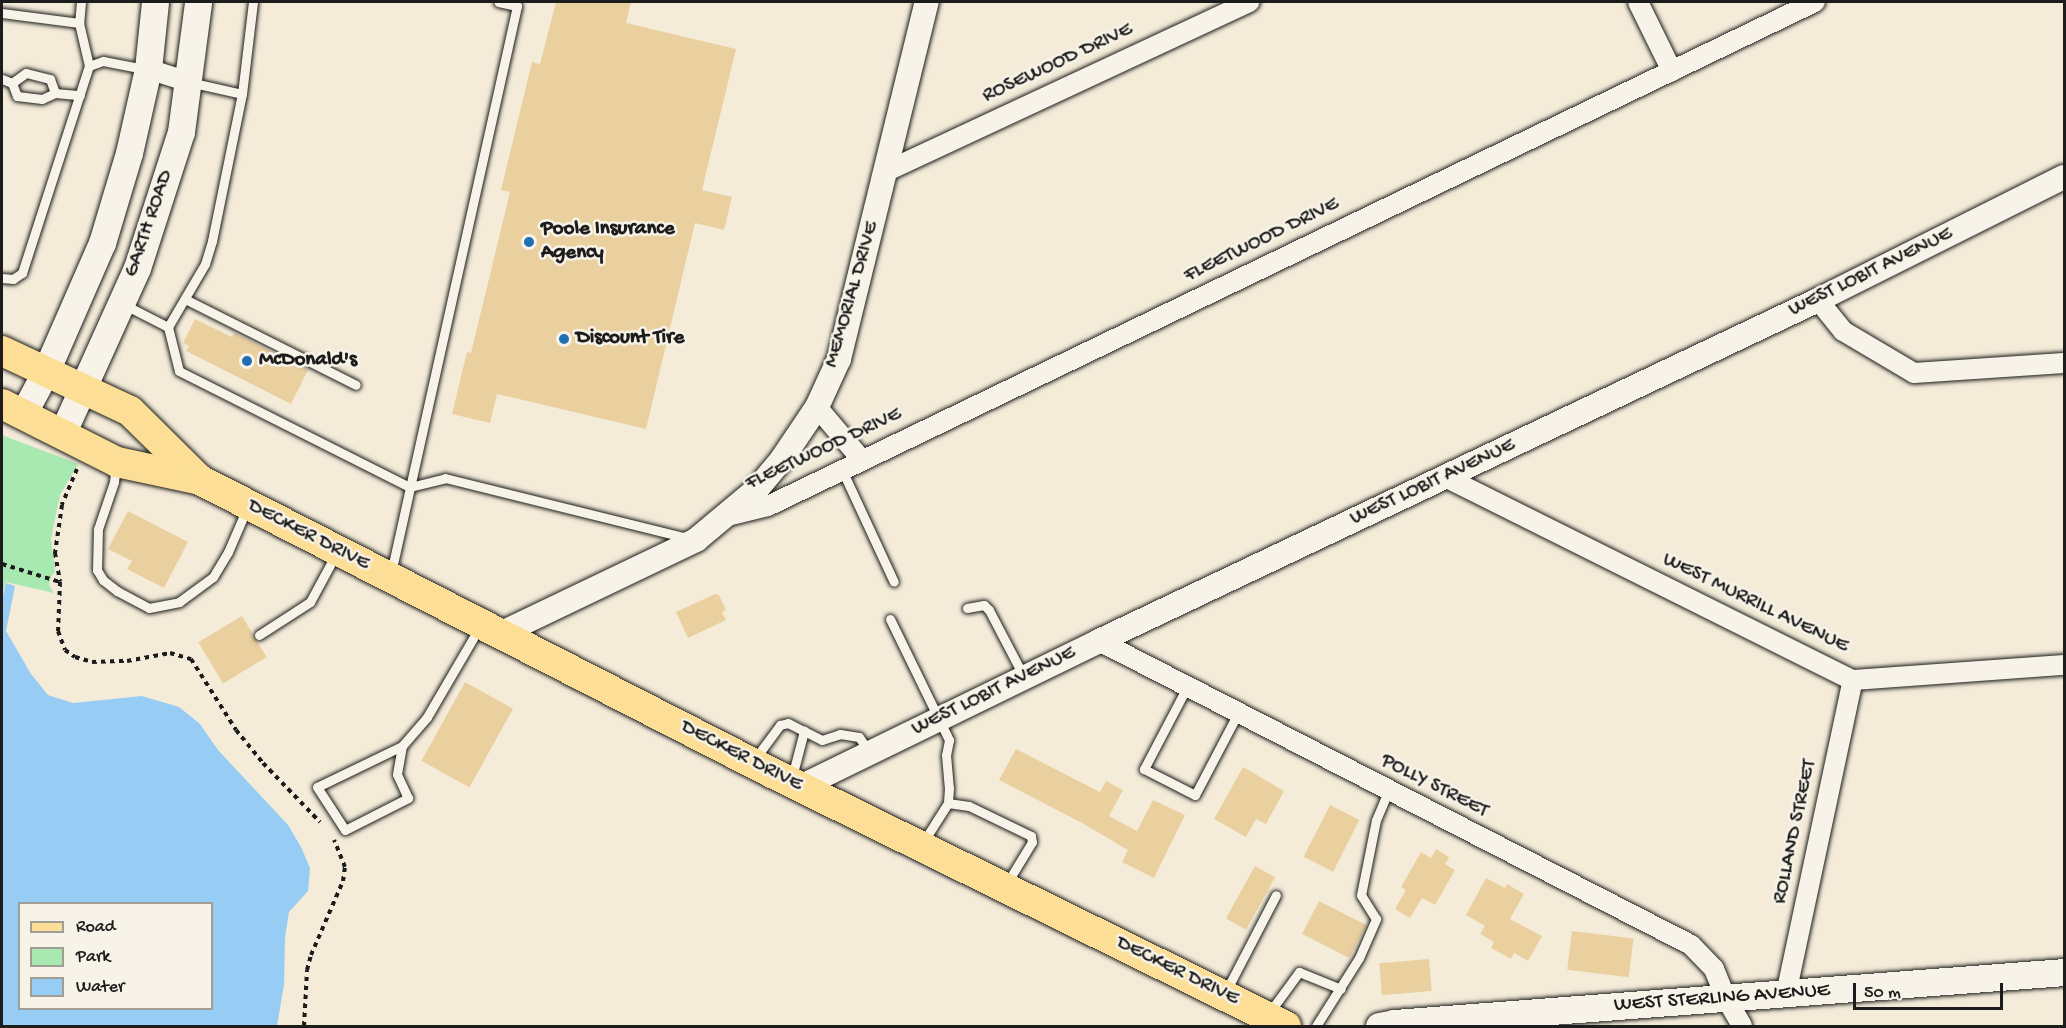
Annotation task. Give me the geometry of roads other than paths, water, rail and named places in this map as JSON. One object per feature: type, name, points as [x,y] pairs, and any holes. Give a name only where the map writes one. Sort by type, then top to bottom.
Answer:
[{"type":"main road","name":"GARTH ROAD","points":[[12,409],[46,371],[102,243],[129,153],[148,69],[155,2]]},
{"type":"main road","name":"GARTH ROAD","points":[[62,434],[137,268],[180,132],[189,82],[198,2]]},
{"type":"main road","name":"DECKER DRIVE","points":[[2,351],[130,411],[200,480]]},
{"type":"main road","name":"DECKER DRIVE","points":[[12,409],[117,462],[200,480],[752,763],[1277,1022]]},
{"type":"main road","name":"WEST STERLING AVENUE","points":[[1379,1026],[1394,1023],[2064,972]]},
{"type":"street","name":"MEMORIAL DRIVE","points":[[489,630],[696,540],[757,489],[782,459],[817,407],[838,359],[887,171],[927,2]]},
{"type":"street","name":"ROSEWOOD DRIVE","points":[[887,171],[1249,2]]},
{"type":"street","points":[[1638,2],[1672,70]]},
{"type":"street","name":"FLEETWOOD DRIVE","points":[[727,516],[768,506],[1815,2]]},
{"type":"street","points":[[148,69],[189,82]]},
{"type":"street","name":"WEST LOBIT AVENUE","points":[[795,784],[869,753],[1099,641],[1818,300],[2064,177]]},
{"type":"street","points":[[1818,300],[1843,331],[1914,373],[2064,363]]},
{"type":"street","points":[[817,407],[862,460]]},
{"type":"street","name":"WEST MURRILL AVENUE","points":[[1445,477],[1853,680],[2064,665]]},
{"type":"street","name":"POLLY STREET","points":[[1099,641],[1691,945],[1714,969],[1726,998],[1742,1026]]},
{"type":"street","name":"ROLLAND STREET","points":[[1786,994],[1853,680]]},
{"type":"lane","points":[[2,278],[13,279],[22,273],[89,66],[79,23],[81,2]]},
{"type":"lane","points":[[253,2],[242,94],[212,241],[205,264],[168,327],[178,371],[410,487],[445,478],[696,540]]},
{"type":"lane","points":[[390,579],[518,4],[498,2]]},
{"type":"lane","points":[[2,13],[79,23]]},
{"type":"lane","points":[[89,66],[103,61],[148,69]]},
{"type":"lane","points":[[2,79],[12,82],[26,73],[50,79],[55,93]]},
{"type":"lane","points":[[12,82],[17,96],[42,99],[55,93],[80,95]]},
{"type":"lane","points":[[189,82],[242,94]]},
{"type":"lane","points":[[185,299],[356,385]]},
{"type":"lane","points":[[121,302],[168,327]]},
{"type":"lane","points":[[117,462],[114,482],[98,529],[97,570],[103,580],[117,591],[149,608],[179,602],[213,577],[228,552],[248,505]]},
{"type":"lane","points":[[842,470],[894,582]]},
{"type":"lane","points":[[259,635],[310,602],[337,551]]},
{"type":"lane","points":[[967,608],[984,605],[989,610],[1024,677]]},
{"type":"lane","points":[[890,619],[949,740],[946,755],[948,803],[920,847]]},
{"type":"lane","points":[[402,746],[398,774],[408,798],[345,830],[317,787],[402,746],[427,717],[489,630]]},
{"type":"lane","points":[[1187,687],[1144,769],[1195,795],[1238,713]]},
{"type":"lane","points":[[752,763],[780,725],[788,723],[822,740],[840,734],[859,737],[869,753]]},
{"type":"lane","points":[[795,784],[804,731]]},
{"type":"lane","points":[[1316,1026],[1359,958],[1376,919],[1360,895],[1376,820],[1389,790]]},
{"type":"lane","points":[[948,803],[969,806],[1031,836],[1032,842],[1005,888]]},
{"type":"lane","points":[[1223,995],[1276,895]]},
{"type":"lane","points":[[1277,1022],[1299,972],[1341,989]]},
{"type":"water","points":[[6,583],[15,586],[6,631],[31,674],[48,695],[73,703],[142,696],[179,707],[200,724],[218,750],[288,825],[310,868],[308,891],[289,912],[285,937],[284,985],[277,1026],[2,1026],[2,599]]},
{"type":"place","name":"Poole Insurance Agency","points":[[529,242]]},
{"type":"place","name":"Discount Tire","points":[[564,339]]},
{"type":"place","name":"McDonald's","points":[[247,361]]}]
